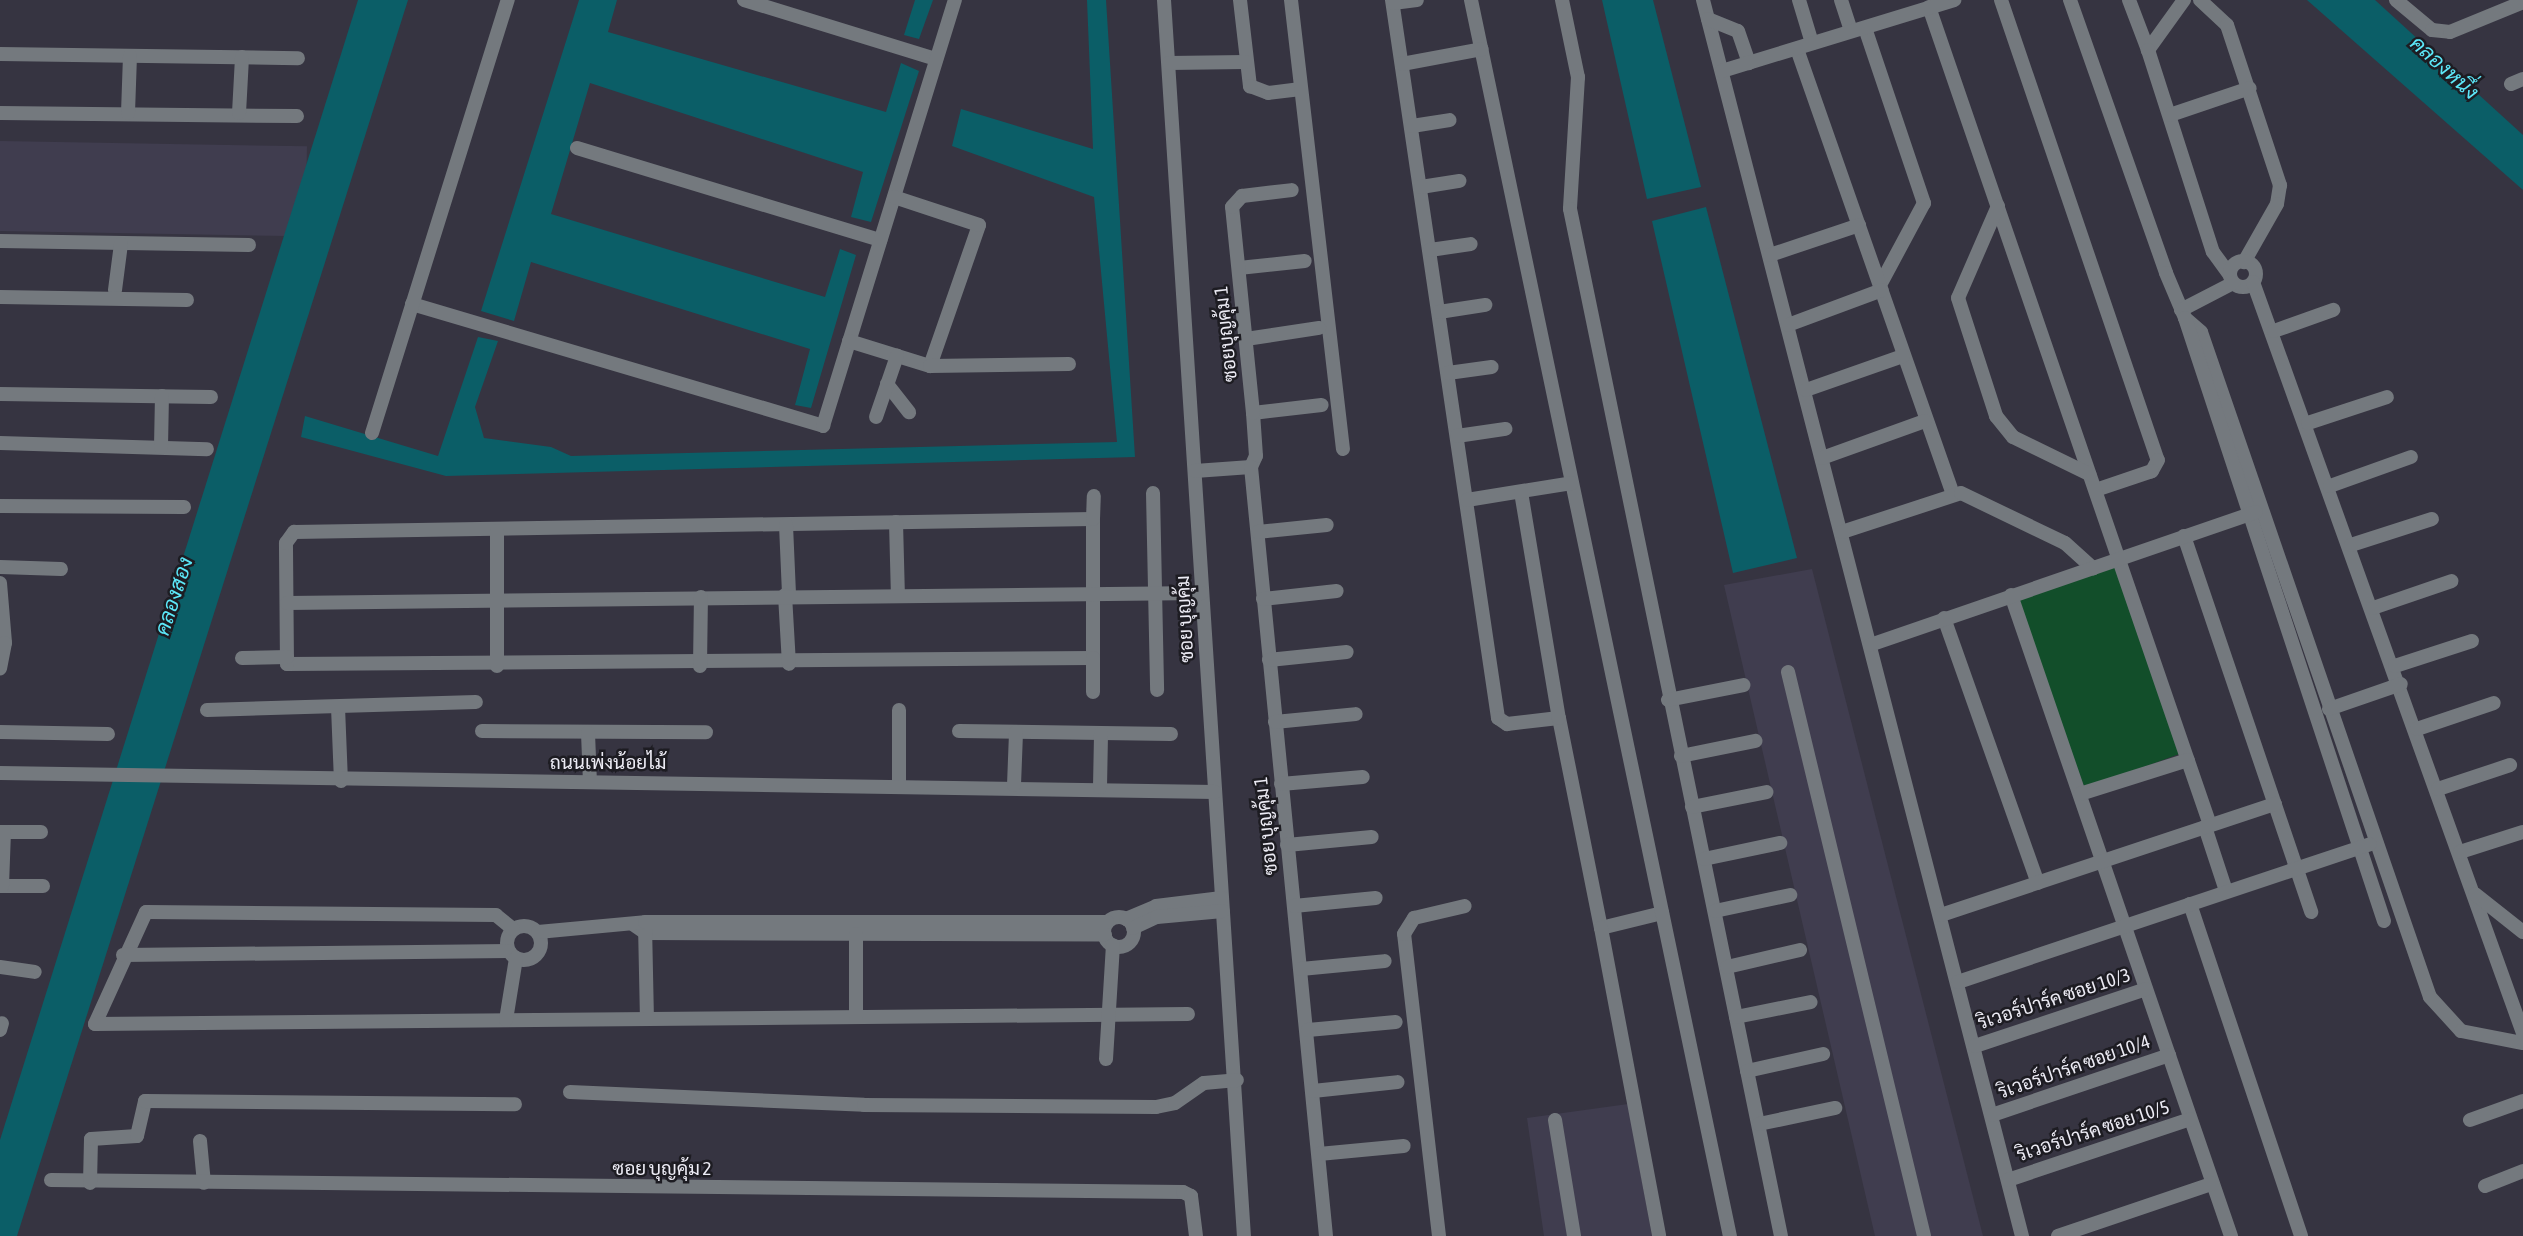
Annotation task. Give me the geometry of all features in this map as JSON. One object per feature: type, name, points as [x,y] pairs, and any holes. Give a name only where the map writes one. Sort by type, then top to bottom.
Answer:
[{"type":"street","points":[[372,433],[508,0]]},
{"type":"street","points":[[744,0],[936,59]]},
{"type":"street","points":[[412,304],[820,427],[955,0]]},
{"type":"street","name":"ซอย บุญคุ้ม","points":[[1164,0],[1215,792],[1237,1080],[1244,1236]]},
{"type":"street","points":[[1240,0],[1245,62],[1253,90],[1301,89]]},
{"type":"street","points":[[1291,0],[1343,449]]},
{"type":"street","points":[[1417,0],[1393,2],[1498,718],[1507,724],[1559,718]]},
{"type":"street","points":[[1471,0],[1730,1236]]},
{"type":"street","points":[[1562,0],[1578,77],[1570,209],[1668,700],[1727,967],[1781,1236]]},
{"type":"street","points":[[1703,0],[2022,1236]]},
{"type":"street","points":[[1799,0],[1812,43]]},
{"type":"street","points":[[1788,325],[1881,287],[1924,204],[1858,29],[1841,0]]},
{"type":"street","points":[[1722,71],[1954,0]]},
{"type":"street","points":[[2001,0],[2158,460],[2152,471],[2096,490]]},
{"type":"street","points":[[2070,0],[2183,314],[2201,332],[2255,512],[2367,845],[2430,998],[2461,1031],[2523,1043]]},
{"type":"street","points":[[2148,50],[2184,0]]},
{"type":"street","points":[[2183,314],[2232,279],[2244,262],[2280,192],[2250,88],[2227,25],[2200,0]]},
{"type":"street","points":[[2396,0],[2432,30],[2450,32],[2523,2]]},
{"type":"street","points":[[2132,2],[2213,252],[2232,279],[2253,282]]},
{"type":"street","points":[[1929,7],[2096,490],[2117,560],[2189,760],[2226,891]]},
{"type":"street","points":[[1708,19],[1738,31],[1749,63]]},
{"type":"street","points":[[1797,48],[1952,492]]},
{"type":"street","points":[[1402,64],[1482,49]]},
{"type":"street","points":[[0,54],[298,58]]},
{"type":"street","points":[[128,113],[130,55]]},
{"type":"street","points":[[239,113],[242,57]]},
{"type":"street","points":[[1169,63],[1245,62]]},
{"type":"street","points":[[2170,115],[2250,88]]},
{"type":"street","points":[[0,113],[239,113],[297,116]]},
{"type":"street","points":[[1412,126],[1450,120]]},
{"type":"street","points":[[576,148],[880,240]]},
{"type":"street","points":[[1421,187],[1460,181]]},
{"type":"street","name":"ซอยบุญคุ้ม 1","points":[[1254,462],[1254,412],[1232,207],[1242,196],[1292,190]]},
{"type":"street","points":[[894,197],[979,225],[930,366]]},
{"type":"street","points":[[1998,206],[1958,298],[1992,404],[2013,437],[2089,474]]},
{"type":"street","points":[[1770,255],[1859,225]]},
{"type":"street","points":[[0,241],[249,245]]},
{"type":"street","points":[[114,290],[121,244]]},
{"type":"street","points":[[1430,250],[1471,244]]},
{"type":"street","points":[[1239,268],[1305,261]]},
{"type":"street","points":[[2244,262],[2253,267],[2253,282],[2308,423],[2523,1033]]},
{"type":"street","points":[[0,297],[187,300]]},
{"type":"street","points":[[1439,313],[1485,305]]},
{"type":"street","points":[[2274,331],[2333,310]]},
{"type":"street","points":[[1246,339],[1319,328]]},
{"type":"street","points":[[849,341],[930,366],[1069,364]]},
{"type":"street","points":[[876,417],[897,356]]},
{"type":"street","points":[[1805,390],[1903,356]]},
{"type":"street","points":[[1448,373],[1492,367]]},
{"type":"street","points":[[887,384],[908,412]]},
{"type":"street","points":[[0,394],[211,397]]},
{"type":"street","points":[[161,447],[162,396]]},
{"type":"street","points":[[2308,423],[2387,397]]},
{"type":"street","points":[[1254,412],[1322,405]]},
{"type":"street","points":[[1822,458],[1926,421]]},
{"type":"street","points":[[1457,436],[1505,429]]},
{"type":"street","points":[[0,443],[207,449]]},
{"type":"street","points":[[2330,486],[2411,457]]},
{"type":"street","points":[[1195,471],[1254,462]]},
{"type":"street","name":"ซอย บุญคุ้ม 1","points":[[1254,462],[1269,660],[1308,1030],[1326,1236]]},
{"type":"street","points":[[1467,500],[1572,483]]},
{"type":"street","points":[[1521,492],[1559,718],[1659,1236]]},
{"type":"street","points":[[1842,532],[1952,492],[1993,505],[2064,543],[2093,568]]},
{"type":"street","points":[[1153,493],[1157,690]]},
{"type":"street","points":[[1093,692],[1094,496]]},
{"type":"street","points":[[0,506],[184,507]]},
{"type":"street","points":[[1870,645],[2255,512]]},
{"type":"street","points":[[2255,512],[2329,709],[2367,845],[2384,921]]},
{"type":"street","points":[[1093,519],[497,531],[295,532],[285,543],[287,657],[291,668],[700,666],[1093,658]]},
{"type":"street","points":[[2350,545],[2432,519]]},
{"type":"street","points":[[896,522],[898,596]]},
{"type":"street","points":[[786,525],[789,664]]},
{"type":"street","points":[[1258,533],[1327,526]]},
{"type":"street","points":[[497,531],[497,666]]},
{"type":"street","points":[[2184,536],[2311,912]]},
{"type":"street","points":[[0,567],[61,569]]},
{"type":"street","points":[[2373,608],[2452,581]]},
{"type":"street","points":[[0,583],[5,643],[0,669]]},
{"type":"street","points":[[1264,598],[1337,591]]},
{"type":"street","points":[[287,603],[787,595],[1202,593]]},
{"type":"street","points":[[2011,595],[2231,1236]]},
{"type":"street","points":[[700,666],[701,597]]},
{"type":"street","points":[[1944,618],[2038,883]]},
{"type":"street","points":[[2395,666],[2472,641]]},
{"type":"street","points":[[1269,660],[1347,652]]},
{"type":"street","points":[[242,658],[287,657]]},
{"type":"street","points":[[1788,672],[1924,1236]]},
{"type":"street","points":[[2329,709],[2401,684]]},
{"type":"street","points":[[1668,700],[1744,685]]},
{"type":"street","points":[[207,710],[476,702]]},
{"type":"street","points":[[2417,729],[2494,702]]},
{"type":"street","points":[[338,707],[341,781]]},
{"type":"street","points":[[899,710],[899,784]]},
{"type":"street","points":[[1275,722],[1356,714]]},
{"type":"street","points":[[482,731],[706,732]]},
{"type":"street","points":[[0,732],[108,734]]},
{"type":"street","points":[[958,732],[1171,734]]},
{"type":"street","points":[[1014,785],[1016,732]]},
{"type":"street","points":[[587,733],[590,782]]},
{"type":"street","points":[[1100,787],[1101,734]]},
{"type":"street","points":[[1681,756],[1755,741]]},
{"type":"street","points":[[2080,794],[2189,760]]},
{"type":"street","points":[[2438,789],[2510,765]]},
{"type":"street","name":"ถนนเพ่งน้อยไม้","points":[[0,773],[177,780],[1014,785],[1215,792]]},
{"type":"street","points":[[1281,784],[1363,777]]},
{"type":"street","points":[[1692,807],[1767,792]]},
{"type":"street","points":[[1941,915],[2275,804]]},
{"type":"street","points":[[41,832],[2,832],[1,886],[43,886]]},
{"type":"street","points":[[2460,852],[2523,832]]},
{"type":"street","points":[[1287,845],[1372,837]]},
{"type":"street","points":[[1704,859],[1780,843]]},
{"type":"street","points":[[1958,982],[2124,924],[2367,845]]},
{"type":"street","points":[[2474,893],[2523,932]]},
{"type":"street","points":[[1715,911],[1790,895]]},
{"type":"street","points":[[1294,906],[1376,898]]},
{"type":"street","points":[[642,927],[856,934],[1108,934],[1130,923],[1223,904]]},
{"type":"street","points":[[2190,904],[2301,1236]]},
{"type":"street","points":[[1439,1236],[1404,929],[1414,918],[1465,905]]},
{"type":"street","points":[[513,929],[496,915],[146,912],[123,955],[95,1020],[99,1028],[647,1018],[1188,1014]]},
{"type":"street","points":[[1601,928],[1662,914]]},
{"type":"street","points":[[513,929],[528,926],[538,932],[642,927],[1108,934],[1127,944],[1130,923]]},
{"type":"street","points":[[642,927],[647,1018]]},
{"type":"street","points":[[506,1020],[513,929]]},
{"type":"street","points":[[123,955],[513,955],[539,953],[538,932]]},
{"type":"street","points":[[856,934],[856,1017]]},
{"type":"street","points":[[1106,1059],[1108,934]]},
{"type":"street","points":[[1727,967],[1800,950]]},
{"type":"street","points":[[1301,969],[1385,961]]},
{"type":"street","points":[[0,967],[35,972]]},
{"type":"street","name":"ริเวอร์ปาร์ค ซอย 10/3","points":[[1975,1046],[2146,989]]},
{"type":"street","points":[[1736,1017],[1811,1002]]},
{"type":"street","points":[[1308,1030],[1396,1021]]},
{"type":"street","points":[[1747,1071],[1823,1054]]},
{"type":"street","name":"ริเวอร์ปาร์ค ซอย 10/4","points":[[1992,1115],[2169,1055]]},
{"type":"street","points":[[570,1091],[864,1105],[1156,1107],[1175,1103],[1204,1083],[1237,1080]]},
{"type":"street","points":[[1314,1091],[1398,1082]]},
{"type":"street","points":[[90,1182],[92,1139],[137,1136],[145,1101],[515,1104]]},
{"type":"street","points":[[2470,1120],[2523,1101]]},
{"type":"street","points":[[1759,1124],[1835,1108]]},
{"type":"street","name":"ริเวอร์ปาร์ค ซอย 10/5","points":[[2008,1180],[2190,1119]]},
{"type":"street","points":[[1555,1120],[1574,1236]]},
{"type":"street","points":[[200,1141],[204,1183]]},
{"type":"street","points":[[1319,1154],[1404,1146]]},
{"type":"street","points":[[2485,1186],[2523,1171]]},
{"type":"street","name":"ซอย บุญคุ้ม 2","points":[[51,1180],[1183,1192],[1191,1196],[1196,1236]]},
{"type":"street","points":[[2058,1236],[2212,1184]]},
{"type":"shaded area","points":[[0,141],[307,146],[305,236],[0,231]]},
{"type":"shaded area","points":[[1812,569],[1983,1236],[1875,1236],[1724,585]]},
{"type":"shaded area","points":[[1628,1104],[1652,1236],[1544,1236],[1527,1118]]},
{"type":"green space","points":[[2119,561],[2188,751],[2085,788],[2016,599]]},
{"type":"water","name":"คลองสอง","points":[[358,0],[408,0],[17,1236],[0,1236],[0,1140]]},
{"type":"water","points":[[579,0],[617,0],[608,32],[886,112],[901,63],[919,71],[871,222],[851,217],[863,172],[590,83],[551,214],[825,297],[840,249],[856,255],[811,408],[795,405],[810,349],[531,262],[514,321],[481,311]]},
{"type":"water","points":[[915,0],[933,0],[919,39],[904,35]]},
{"type":"water","points":[[1087,0],[1106,0],[1135,457],[446,476],[301,437],[305,416],[438,456],[478,337],[498,341],[475,407],[484,438],[551,447],[571,456],[1117,442],[1094,197],[952,146],[961,109],[1093,149]]},
{"type":"water","points":[[1602,0],[1653,0],[1701,187],[1647,199]]},
{"type":"water","name":"คลองหนึ่ง","points":[[2307,0],[2375,0],[2523,135],[2523,190]]},
{"type":"water","points":[[1706,207],[1797,558],[1733,573],[1652,221]]}]
